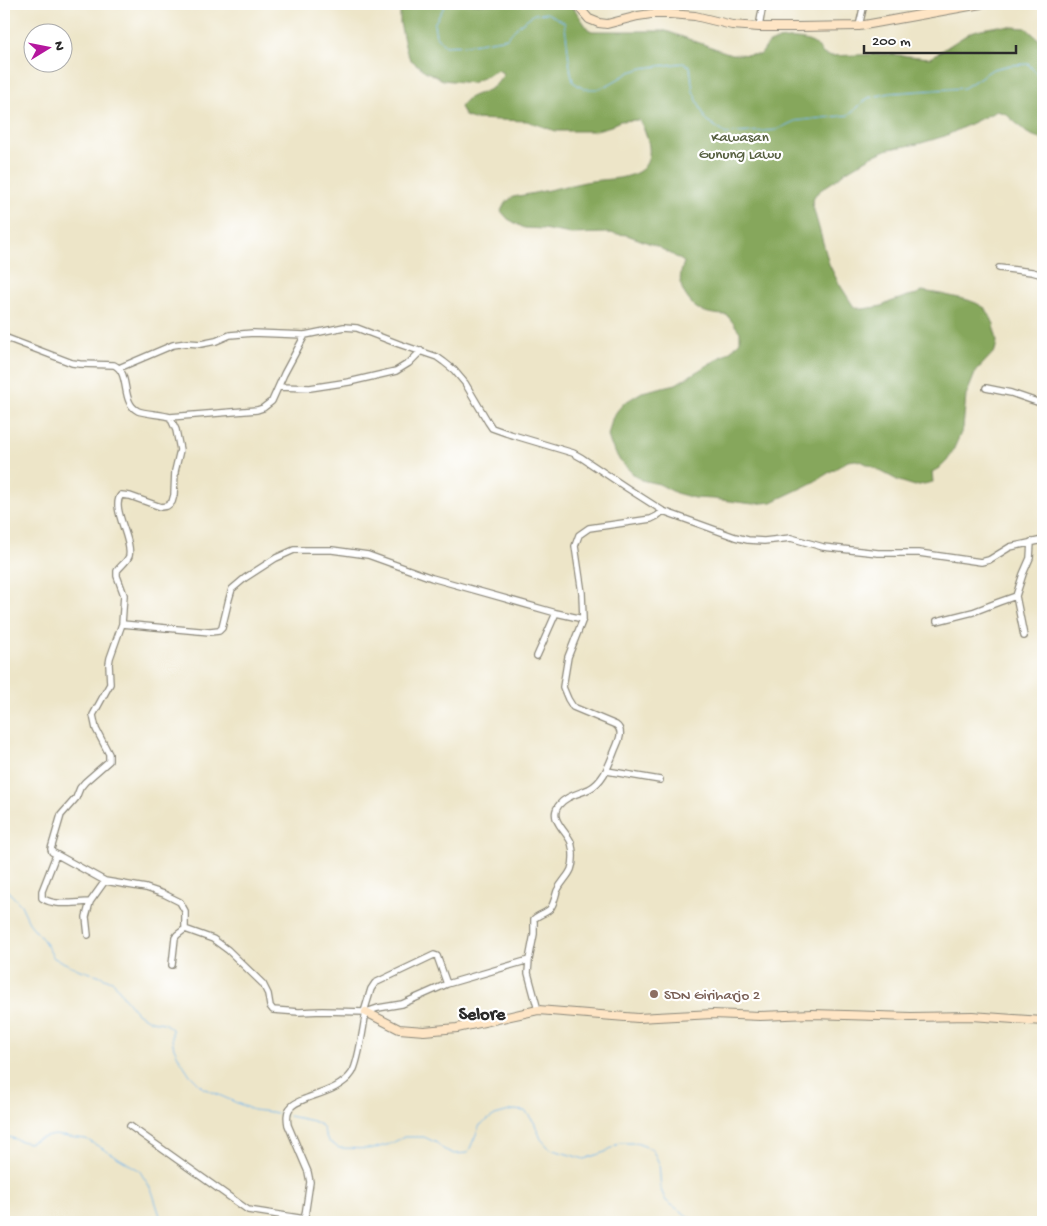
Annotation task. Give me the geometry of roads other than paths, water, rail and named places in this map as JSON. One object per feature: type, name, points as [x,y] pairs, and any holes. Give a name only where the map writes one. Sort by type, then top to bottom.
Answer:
[{"type":"street","points":[[576,4],[590,20],[599,24],[607,24],[651,14],[677,14],[695,16],[732,25],[759,27],[859,26],[981,4]]},
{"type":"street","points":[[759,27],[764,4]]},
{"type":"street","points":[[859,26],[864,4]]},
{"type":"street","points":[[928,4],[928,13]]},
{"type":"street","points":[[999,268],[1043,275]]},
{"type":"street","points":[[119,368],[173,345],[201,344],[216,341],[230,335],[253,333],[305,335],[344,328],[357,328],[437,357],[454,370],[465,383],[492,428],[573,453],[663,511],[735,537],[764,541],[791,538],[823,547],[878,553],[918,553],[981,562],[990,560],[1010,547],[1043,540]]},
{"type":"street","points":[[4,337],[72,363],[114,365],[119,368],[122,374],[132,406],[138,411],[170,416],[263,408],[272,401],[305,335]]},
{"type":"street","points":[[278,387],[310,388],[359,380],[396,371],[409,363],[420,352]]},
{"type":"street","points":[[986,388],[1011,393],[1043,404]]},
{"type":"street","points":[[170,416],[176,430],[180,450],[175,471],[172,502],[167,506],[161,507],[130,496],[121,495],[117,501],[126,533],[129,554],[117,571],[124,595],[122,624],[110,658],[110,684],[93,715],[96,729],[109,754],[109,761],[85,782],[76,798],[61,816],[52,852],[105,881],[146,888],[180,902],[186,911],[185,929],[175,938],[172,965]]},
{"type":"street","points":[[538,1010],[528,973],[534,934],[534,919],[550,909],[558,890],[572,869],[572,847],[556,820],[557,807],[565,799],[590,789],[607,771],[619,739],[620,729],[616,725],[573,707],[563,687],[568,657],[583,619],[582,593],[575,546],[579,535],[589,528],[651,519],[663,511]]},
{"type":"street","points":[[1024,636],[1016,596],[1030,558],[1031,542]]},
{"type":"street","points":[[122,624],[210,632],[219,631],[222,628],[232,589],[245,578],[276,558],[294,550],[332,550],[368,554],[432,578],[583,619]]},
{"type":"street","points":[[937,621],[973,612],[1016,596]]},
{"type":"street","points":[[537,656],[556,613]]},
{"type":"street","points":[[607,771],[660,780]]},
{"type":"street","points":[[56,855],[42,891],[42,898],[57,903],[90,902]]},
{"type":"street","points":[[88,935],[86,917],[90,902],[105,881]]},
{"type":"street","points":[[185,929],[213,939],[228,950],[263,984],[273,1010],[365,1012],[402,1004],[447,984],[529,960]]},
{"type":"street","points":[[304,1221],[310,1182],[308,1172],[287,1120],[288,1112],[292,1106],[300,1101],[340,1085],[351,1074],[355,1066],[371,989],[375,983],[434,955],[437,956],[447,984]]},
{"type":"street","points":[[365,1012],[399,1028],[424,1031],[457,1028],[538,1010],[638,1018],[713,1014],[760,1016],[812,1014],[911,1017],[972,1016],[1043,1021]]},
{"type":"street","points":[[130,1126],[248,1210],[304,1221],[324,1222]]},
{"type":"waterway","points":[[446,4],[434,24],[436,36],[445,46],[467,45],[507,38],[519,25],[534,14],[547,13],[564,22],[573,82],[584,89],[600,89],[630,72],[643,68],[683,63],[690,66],[693,91],[706,120],[726,134],[776,130],[795,121],[849,115],[868,98],[890,93],[964,88],[993,69],[1011,65],[1028,64],[1043,83]]},
{"type":"waterway","points":[[4,887],[21,905],[30,924],[44,941],[54,958],[114,982],[137,1013],[151,1021],[164,1023],[172,1029],[174,1048],[179,1058],[190,1075],[203,1088],[253,1110],[285,1115]]},
{"type":"waterway","points":[[289,1116],[313,1121],[322,1126],[328,1141],[339,1148],[372,1149],[390,1144],[404,1137],[424,1137],[454,1154],[468,1153],[480,1125],[495,1115],[513,1110],[525,1111],[534,1122],[541,1139],[550,1149],[584,1159],[605,1152],[619,1143],[636,1143],[652,1149],[659,1163],[661,1190],[666,1201],[696,1222]]},
{"type":"waterway","points":[[4,1137],[29,1143],[54,1135],[86,1139],[139,1170],[152,1191],[162,1222]]},
{"type":"place","name":"SDN Giriharjo 2","points":[[654,994]]},
{"type":"district","name":"Selore","points":[[482,1013]]},
{"type":"park label","name":"Kawasan Gunung Lawu","points":[[740,144]]}]
